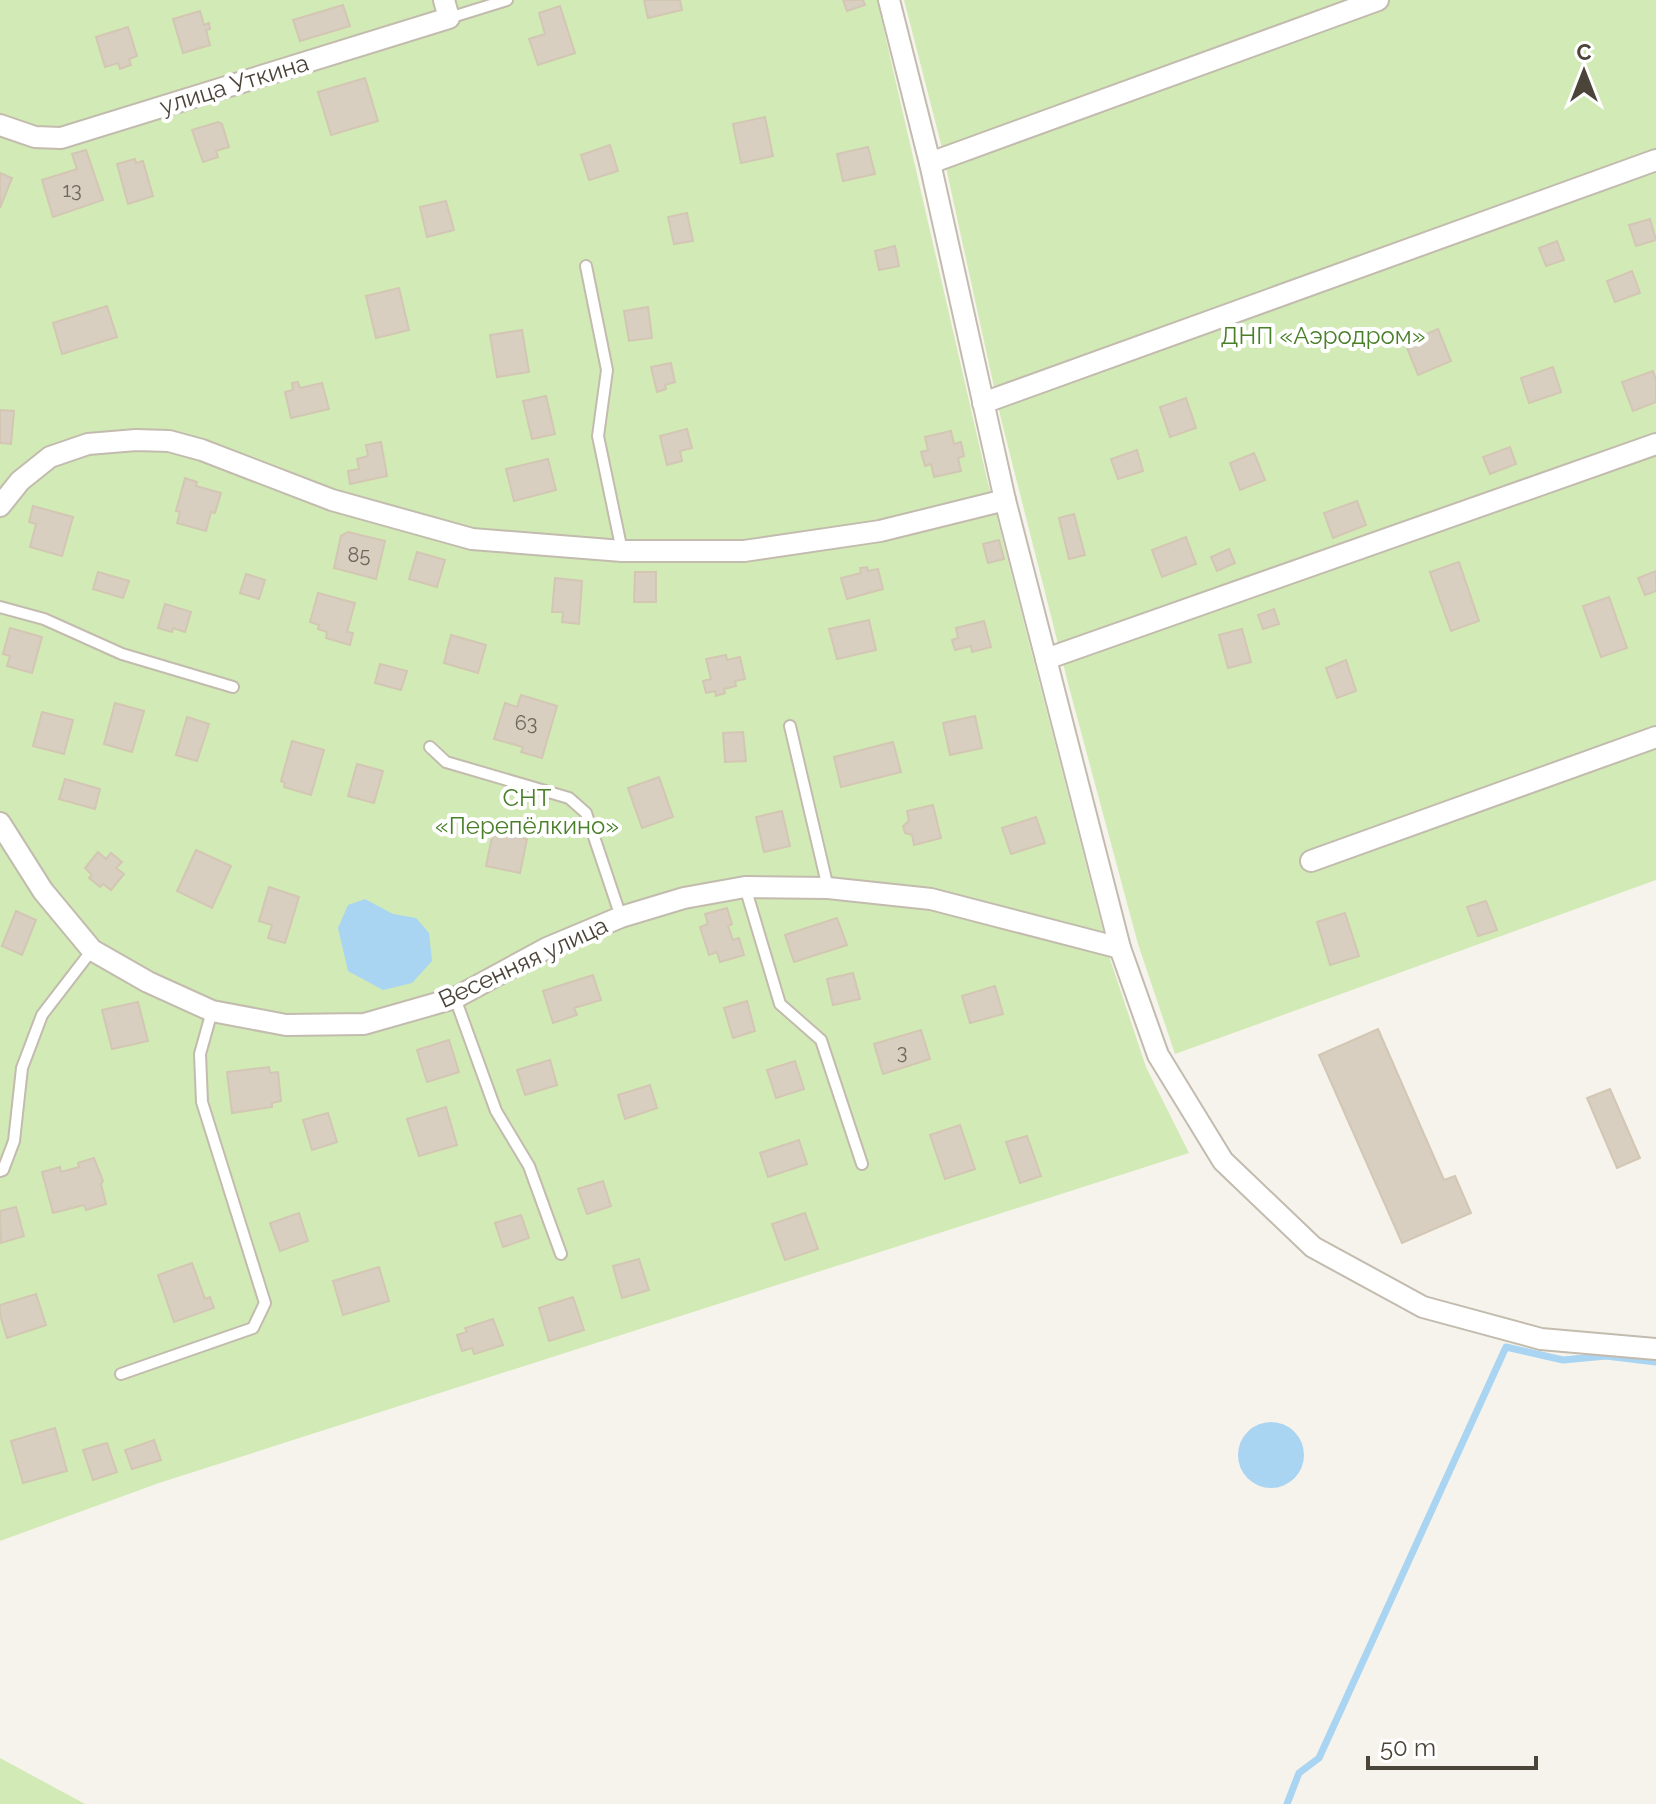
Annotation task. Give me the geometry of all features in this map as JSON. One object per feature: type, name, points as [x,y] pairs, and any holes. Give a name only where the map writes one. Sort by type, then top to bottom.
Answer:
[{"type":"street","points":[[889,0],[930,163],[1005,500],[1120,948],[1158,1055],[1223,1161],[1313,1247],[1423,1307],[1541,1339],[1656,1349]]},
{"type":"street","points":[[930,163],[1378,0]]},
{"type":"street","name":"улица Уткина","points":[[0,125],[35,137],[61,138],[446,9]]},
{"type":"street","points":[[983,403],[1656,160]]},
{"type":"street","points":[[0,506],[20,481],[50,457],[88,444],[136,440],[169,441],[202,450],[332,500],[472,539],[622,551],[744,551],[880,531],[1005,500]]},
{"type":"street","points":[[1046,659],[1656,444]]},
{"type":"street","points":[[1311,861],[1656,737]]},
{"type":"street","name":"Весенняя улица","points":[[0,823],[43,891],[92,950],[148,982],[212,1011],[286,1025],[364,1024],[455,998],[547,948],[621,917],[684,898],[745,887],[828,888],[931,899],[1120,948]]},
{"type":"lane","points":[[446,9],[507,0]]},
{"type":"lane","points":[[586,266],[607,370],[598,436],[622,551]]},
{"type":"lane","points":[[0,607],[44,619],[122,654],[233,687]]},
{"type":"lane","points":[[790,726],[828,888]]},
{"type":"lane","points":[[430,747],[446,762],[569,798],[586,813],[621,917]]},
{"type":"lane","points":[[745,887],[780,1004],[821,1040],[862,1164]]},
{"type":"lane","points":[[0,1171],[14,1141],[22,1068],[42,1015],[92,950]]},
{"type":"lane","points":[[455,998],[496,1111],[529,1166],[561,1254]]},
{"type":"lane","points":[[121,1374],[253,1328],[265,1303],[202,1102],[200,1054],[212,1011]]},
{"type":"green space","name":"СНТ «Перепёлкино»","points":[[0,0],[877,0],[987,479],[1111,962],[1146,1067],[1189,1153],[159,1483],[0,1541]]},
{"type":"green space","name":"ДНП «Аэродром»","points":[[904,0],[1656,0],[1656,880],[1175,1054],[1138,944],[1069,687],[1001,419],[940,140]]},
{"type":"green space","points":[[0,1758],[85,1804],[0,1804]]},
{"type":"water","points":[[365,899],[393,914],[416,918],[429,933],[432,961],[412,983],[383,990],[348,971],[338,928],[348,905]]},
{"type":"water","points":[[1271,1422],[1284,1424],[1294,1432],[1302,1442],[1302,1468],[1294,1478],[1284,1486],[1271,1488],[1258,1486],[1248,1478],[1240,1468],[1238,1455],[1240,1442],[1248,1432],[1258,1424]]},
{"type":"building","points":[[644,0],[680,0],[682,10],[648,18]]},
{"type":"building","points":[[843,0],[863,0],[865,5],[847,11]]},
{"type":"building","points":[[343,5],[350,26],[300,41],[293,20]]},
{"type":"building","points":[[560,6],[575,53],[538,65],[529,39],[545,34],[539,13]]},
{"type":"building","points":[[200,11],[204,25],[209,23],[210,29],[206,30],[210,45],[183,53],[173,19]]},
{"type":"building","points":[[128,27],[137,56],[129,59],[131,65],[120,69],[118,63],[105,67],[96,37]]},
{"type":"building","points":[[365,78],[378,121],[331,135],[318,92]]},
{"type":"building","points":[[765,117],[773,156],[741,163],[733,124]]},
{"type":"building","points":[[218,122],[222,124],[229,147],[216,151],[218,157],[203,162],[192,130]]},
{"type":"building","points":[[610,145],[618,171],[589,180],[581,155]]},
{"type":"building","points":[[868,147],[875,174],[843,181],[837,154]]},
{"type":"building","points":[[86,150],[103,200],[53,217],[42,180],[77,169],[72,154]]},
{"type":"building","points":[[135,159],[136,163],[143,161],[153,196],[128,204],[117,164]]},
{"type":"building","points":[[0,173],[12,178],[0,208]]},
{"type":"building","points":[[446,201],[454,230],[427,237],[420,207]]},
{"type":"building","points":[[687,213],[693,241],[674,244],[668,217]]},
{"type":"building","points":[[1650,219],[1656,240],[1636,246],[1629,225]]},
{"type":"building","points":[[1557,241],[1564,260],[1546,266],[1539,248]]},
{"type":"building","points":[[895,246],[899,266],[879,270],[875,251]]},
{"type":"building","points":[[1632,271],[1640,293],[1615,302],[1607,281]]},
{"type":"building","points":[[399,288],[409,330],[376,338],[366,296]]},
{"type":"building","points":[[107,306],[117,337],[62,354],[53,323]]},
{"type":"building","points":[[648,307],[652,338],[629,341],[624,311]]},
{"type":"building","points":[[1438,329],[1451,361],[1418,375],[1405,343]]},
{"type":"building","points":[[522,330],[529,372],[497,377],[490,335]]},
{"type":"building","points":[[671,363],[675,382],[657,392],[651,367]]},
{"type":"building","points":[[1553,367],[1561,392],[1529,403],[1521,378]]},
{"type":"building","points":[[1653,371],[1656,402],[1633,411],[1622,382]]},
{"type":"building","points":[[298,382],[300,388],[322,383],[329,409],[291,418],[285,392],[293,390],[292,383]]},
{"type":"building","points":[[546,396],[555,434],[532,439],[523,401]]},
{"type":"building","points":[[1186,398],[1196,428],[1170,437],[1160,407]]},
{"type":"building","points":[[0,410],[14,411],[11,444],[0,443]]},
{"type":"building","points":[[687,429],[692,448],[680,451],[682,461],[667,465],[660,436]]},
{"type":"building","points":[[951,431],[954,444],[961,442],[964,456],[958,458],[961,471],[934,477],[931,464],[925,466],[921,452],[928,450],[925,437]]},
{"type":"building","points":[[381,442],[387,476],[350,484],[348,471],[359,469],[357,459],[368,456],[366,445]]},
{"type":"building","points":[[1510,447],[1516,464],[1490,474],[1483,457]]},
{"type":"building","points":[[1137,450],[1143,471],[1118,479],[1111,459]]},
{"type":"building","points":[[1254,453],[1265,480],[1240,490],[1230,463]]},
{"type":"building","points":[[548,459],[556,490],[514,501],[506,469]]},
{"type":"building","points":[[185,478],[197,482],[196,486],[221,493],[206,531],[177,523],[180,512],[176,511]]},
{"type":"building","points":[[1357,501],[1366,525],[1333,538],[1324,513]]},
{"type":"building","points":[[33,506],[73,517],[62,556],[30,547],[36,524],[29,522]]},
{"type":"building","points":[[1074,514],[1085,555],[1069,559],[1059,518]]},
{"type":"building","points":[[348,532],[385,541],[376,579],[334,568],[341,536]]},
{"type":"building","points":[[1186,537],[1196,564],[1162,577],[1152,550]]},
{"type":"building","points":[[999,540],[1004,559],[988,563],[983,544]]},
{"type":"building","points":[[1229,549],[1235,563],[1217,571],[1211,557]]},
{"type":"building","points":[[417,552],[445,560],[437,587],[409,579]]},
{"type":"building","points":[[1459,562],[1479,621],[1451,631],[1430,572]]},
{"type":"building","points":[[867,567],[868,571],[878,569],[883,589],[847,599],[841,578],[861,573],[860,568]]},
{"type":"building","points":[[1656,571],[1656,591],[1645,595],[1638,578]]},
{"type":"building","points":[[98,572],[129,581],[123,598],[93,589]]},
{"type":"building","points":[[635,572],[656,572],[656,602],[634,602]]},
{"type":"building","points":[[246,574],[265,580],[259,599],[240,593]]},
{"type":"building","points":[[555,578],[582,581],[579,624],[562,622],[563,612],[552,612]]},
{"type":"building","points":[[318,593],[355,603],[347,632],[353,633],[350,645],[326,638],[327,632],[310,622]]},
{"type":"building","points":[[1609,597],[1627,648],[1601,657],[1583,606]]},
{"type":"building","points":[[165,604],[191,612],[185,632],[158,628]]},
{"type":"building","points":[[1274,609],[1279,624],[1263,629],[1258,615]]},
{"type":"building","points":[[869,620],[876,650],[837,659],[829,629]]},
{"type":"building","points":[[984,621],[991,647],[972,652],[971,646],[955,650],[952,640],[958,638],[956,628]]},
{"type":"building","points":[[10,628],[42,637],[32,673],[7,666],[10,656],[3,654]]},
{"type":"building","points":[[1242,629],[1251,662],[1228,668],[1219,635]]},
{"type":"building","points":[[451,635],[486,645],[478,673],[444,663]]},
{"type":"building","points":[[726,655],[727,660],[740,657],[745,679],[735,681],[736,686],[724,689],[725,693],[716,696],[715,691],[706,693],[703,681],[711,679],[706,659]]},
{"type":"building","points":[[1346,660],[1356,691],[1337,698],[1326,668]]},
{"type":"building","points":[[380,664],[407,671],[401,690],[375,683]]},
{"type":"building","points":[[521,695],[557,706],[542,758],[521,752],[523,747],[494,739],[505,703],[517,707]]},
{"type":"building","points":[[115,703],[144,711],[132,752],[104,744]]},
{"type":"building","points":[[42,712],[73,720],[64,754],[33,746]]},
{"type":"building","points":[[975,716],[982,748],[950,755],[943,723]]},
{"type":"building","points":[[187,717],[209,724],[197,761],[176,755]]},
{"type":"building","points":[[743,732],[746,761],[725,762],[723,733]]},
{"type":"building","points":[[292,741],[324,750],[311,795],[284,787],[285,783],[281,781]]},
{"type":"building","points":[[893,742],[901,772],[841,787],[834,757]]},
{"type":"building","points":[[357,764],[383,771],[374,803],[348,796]]},
{"type":"building","points":[[659,777],[673,817],[642,828],[628,788]]},
{"type":"building","points":[[65,779],[100,789],[95,809],[59,799]]},
{"type":"building","points":[[933,805],[941,838],[914,845],[912,835],[905,833],[903,826],[909,821],[907,811]]},
{"type":"building","points":[[782,811],[790,846],[764,852],[756,817]]},
{"type":"building","points":[[1036,817],[1045,843],[1011,854],[1002,828]]},
{"type":"building","points":[[504,825],[519,828],[517,837],[527,839],[520,873],[486,866],[493,832],[503,834]]},
{"type":"building","points":[[196,850],[231,866],[212,908],[177,891]]},
{"type":"building","points":[[98,852],[106,859],[111,853],[122,862],[116,868],[124,874],[111,890],[103,884],[100,887],[89,878],[92,875],[85,868]]},
{"type":"building","points":[[269,887],[299,897],[285,943],[268,938],[272,925],[259,921]]},
{"type":"building","points":[[1486,901],[1497,930],[1478,936],[1467,907]]},
{"type":"building","points":[[727,908],[733,940],[739,938],[744,955],[720,962],[717,952],[709,955],[700,927],[708,924],[705,914]]},
{"type":"building","points":[[16,911],[36,920],[22,955],[2,946]]},
{"type":"building","points":[[1345,913],[1359,956],[1330,965],[1317,922]]},
{"type":"building","points":[[837,918],[847,945],[794,962],[785,935]]},
{"type":"building","points":[[853,973],[860,999],[833,1005],[827,979]]},
{"type":"building","points":[[593,975],[601,1000],[574,1008],[577,1015],[553,1023],[543,991]]},
{"type":"building","points":[[995,986],[1003,1014],[970,1023],[962,996]]},
{"type":"building","points":[[747,1001],[755,1031],[733,1038],[724,1008]]},
{"type":"building","points":[[138,1002],[148,1041],[112,1049],[102,1010]]},
{"type":"building","points":[[1378,1029],[1444,1180],[1455,1176],[1471,1213],[1402,1243],[1319,1055]]},
{"type":"building","points":[[921,1030],[930,1059],[883,1074],[874,1044]]},
{"type":"building","points":[[449,1040],[459,1072],[427,1082],[417,1050]]},
{"type":"building","points":[[550,1060],[557,1085],[525,1095],[517,1070]]},
{"type":"building","points":[[795,1061],[804,1089],[776,1098],[767,1070]]},
{"type":"building","points":[[269,1067],[270,1073],[278,1072],[281,1101],[272,1103],[272,1107],[232,1113],[227,1072]]},
{"type":"building","points":[[650,1085],[657,1108],[625,1119],[618,1095]]},
{"type":"building","points":[[1610,1089],[1640,1158],[1617,1168],[1587,1098]]},
{"type":"building","points":[[446,1107],[457,1145],[419,1156],[407,1119]]},
{"type":"building","points":[[328,1113],[337,1142],[312,1150],[303,1120]]},
{"type":"building","points":[[960,1125],[975,1169],[945,1179],[930,1135]]},
{"type":"building","points":[[1027,1136],[1041,1176],[1020,1183],[1006,1142]]},
{"type":"building","points":[[799,1140],[807,1164],[768,1177],[760,1153]]},
{"type":"building","points":[[94,1158],[103,1181],[106,1204],[86,1210],[84,1205],[53,1213],[42,1172],[60,1167],[61,1172],[79,1167],[78,1163]]},
{"type":"building","points":[[603,1181],[611,1206],[587,1214],[578,1189]]},
{"type":"building","points":[[16,1207],[24,1236],[1,1243],[0,1211]]},
{"type":"building","points":[[299,1213],[308,1241],[280,1251],[270,1223]]},
{"type":"building","points":[[805,1213],[818,1249],[785,1260],[772,1224]]},
{"type":"building","points":[[521,1215],[529,1238],[503,1247],[495,1223]]},
{"type":"building","points":[[639,1259],[649,1290],[622,1298],[613,1266]]},
{"type":"building","points":[[192,1263],[205,1299],[210,1297],[214,1308],[174,1322],[158,1275]]},
{"type":"building","points":[[379,1267],[389,1301],[343,1315],[333,1281]]},
{"type":"building","points":[[36,1294],[46,1325],[7,1338],[0,1305]]},
{"type":"building","points":[[573,1297],[584,1330],[549,1341],[539,1308]]},
{"type":"building","points":[[493,1319],[503,1345],[474,1354],[472,1348],[462,1351],[457,1335],[467,1332],[465,1328]]},
{"type":"building","points":[[55,1428],[67,1471],[23,1483],[11,1441]]},
{"type":"building","points":[[154,1440],[161,1460],[132,1469],[125,1450]]},
{"type":"building","points":[[107,1443],[117,1472],[93,1480],[83,1450]]},
{"type":"waterway","points":[[1287,1804],[1299,1773],[1319,1758],[1506,1347],[1563,1360],[1606,1356],[1656,1362]]}]
